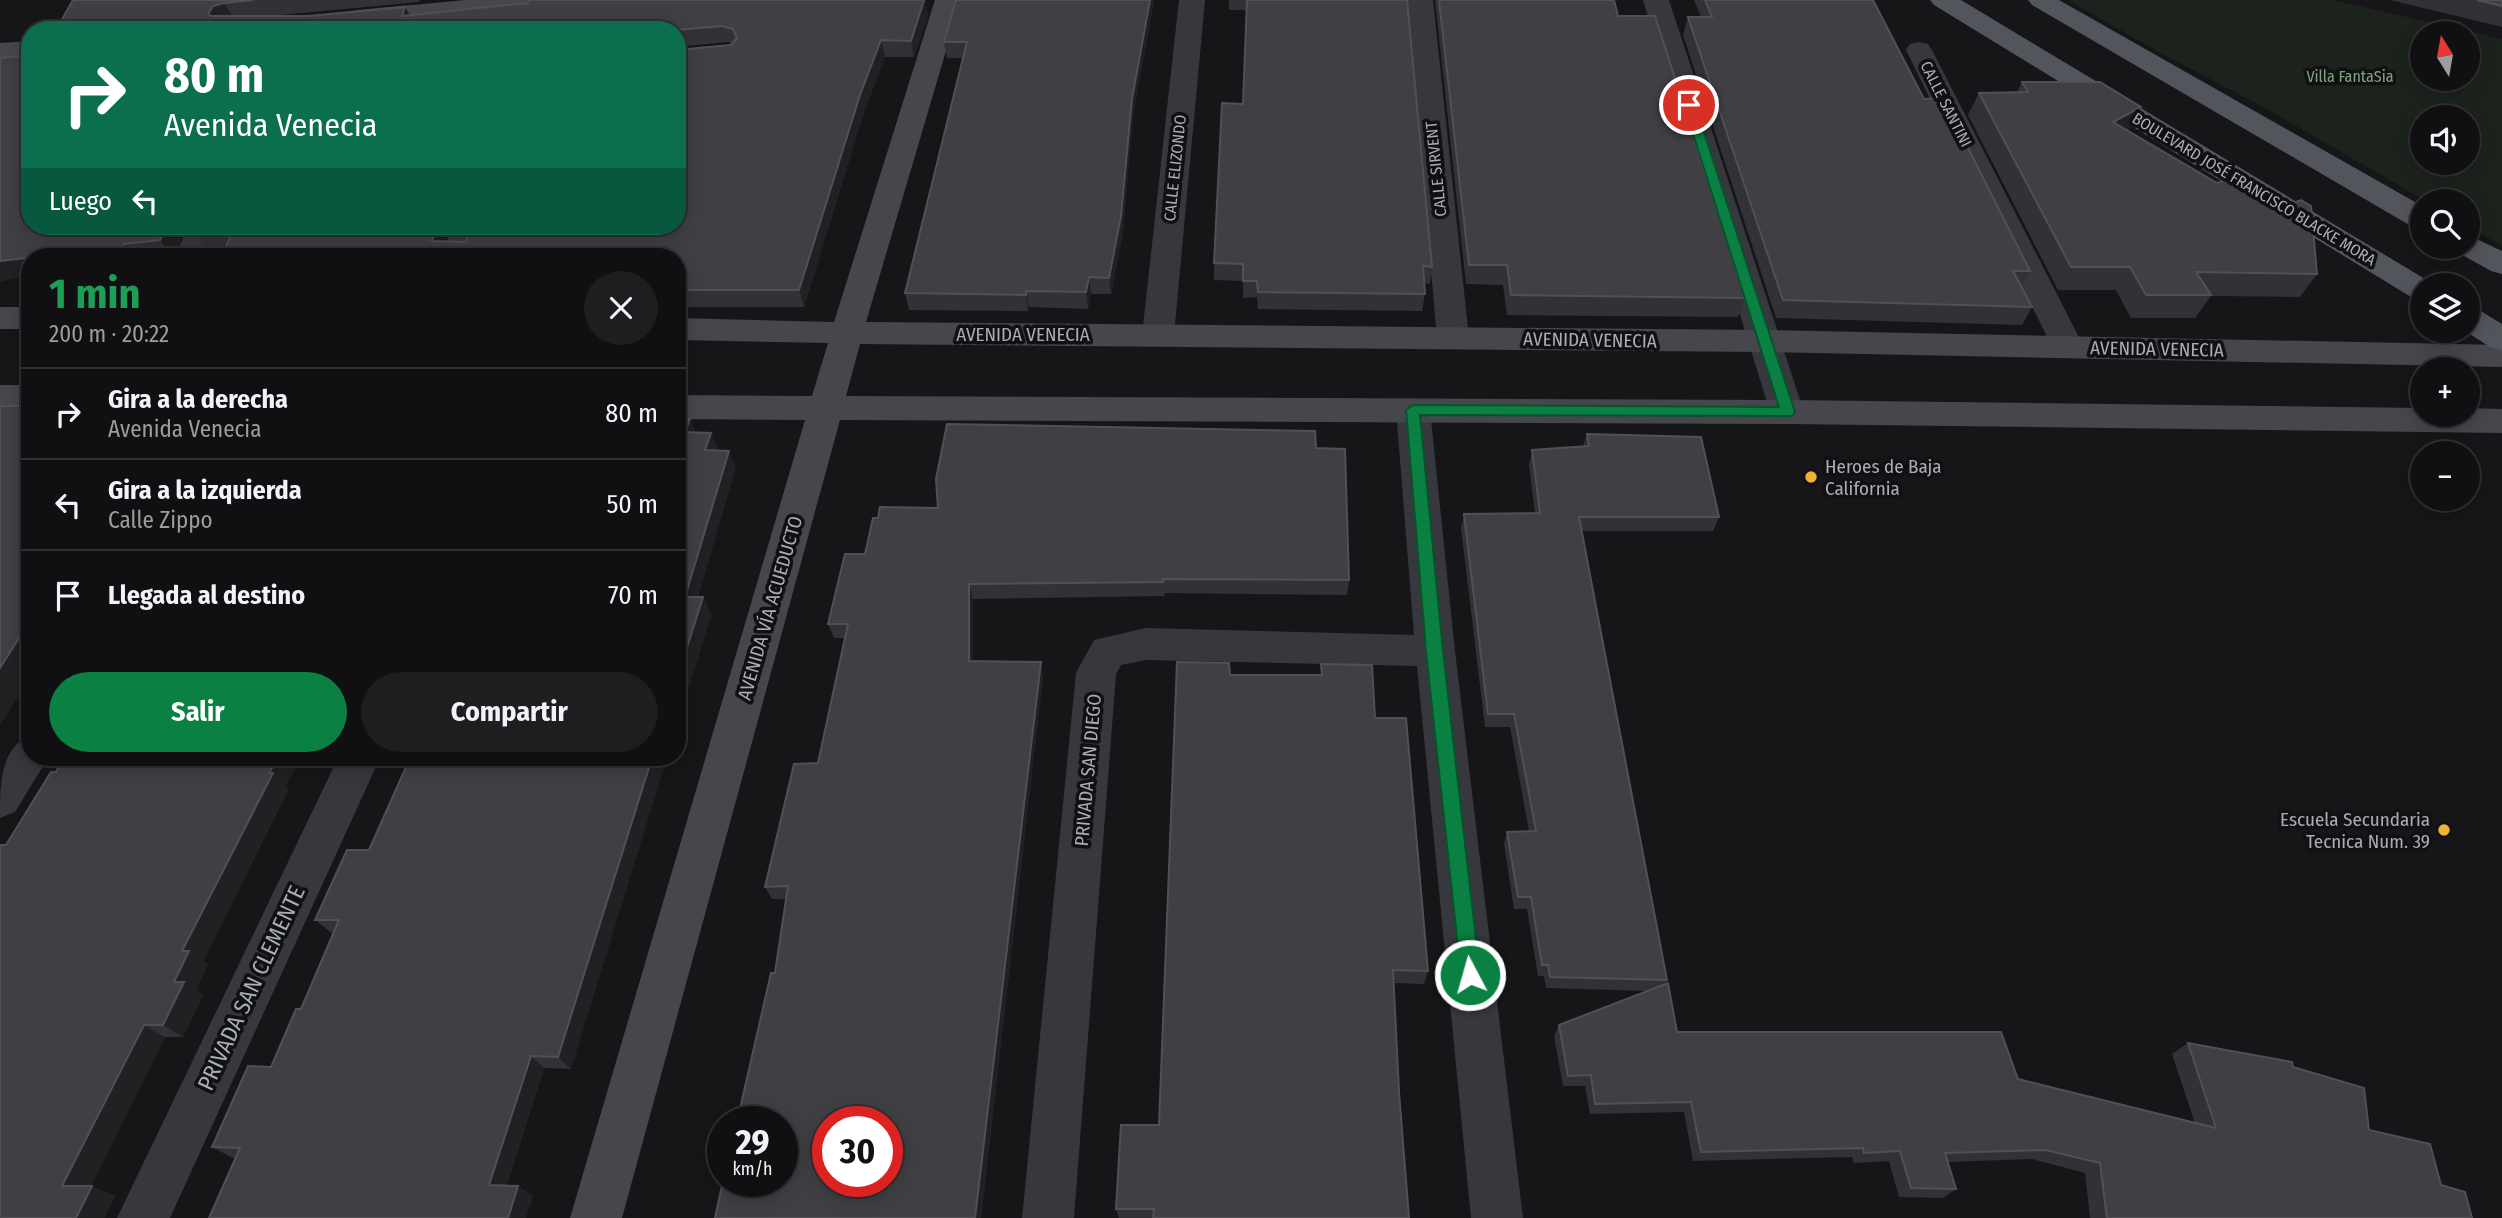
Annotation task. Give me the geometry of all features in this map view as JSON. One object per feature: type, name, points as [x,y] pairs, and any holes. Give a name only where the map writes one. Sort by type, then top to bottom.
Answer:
[{"type":"main road","points":[[331,21],[484,3],[546,0]]},
{"type":"main road","name":"AVENIDA VÍA ACUEDUCTO","points":[[596,1218],[847,333],[948,0]]},
{"type":"main road","name":"BOULEVARD JOSÉ FRANCISCO BLACKE MORA","points":[[1943,0],[2410,283]]},
{"type":"main road","points":[[2041,0],[2410,212]]},
{"type":"main road","points":[[0,51],[21,50]]},
{"type":"main road","points":[[2480,252],[2502,264]]},
{"type":"main road","points":[[0,318],[21,318]]},
{"type":"main road","points":[[2480,325],[2502,339]]},
{"type":"main road","name":"AVENIDA VENECIA","points":[[686,329],[1764,341],[2502,356]]},
{"type":"main road","points":[[0,397],[21,397]]},
{"type":"main road","points":[[686,407],[1787,412],[2502,421]]},
{"type":"street","name":"CALLE ELIZONDO","points":[[1158,335],[1192,0]]},
{"type":"street","name":"CALLE SIRVENT","points":[[1420,0],[1453,338]]},
{"type":"street","points":[[1656,0],[1787,412]]},
{"type":"street","name":"CALLE SANTINI","points":[[1919,50],[2068,347]]},
{"type":"street","points":[[1413,410],[1435,651],[1497,1218]]},
{"type":"street","name":"PRIVADA SAN DIEGO","points":[[1048,1218],[1096,673],[1108,651],[1146,644],[1435,651]]},
{"type":"street","points":[[0,799],[22,766]]},
{"type":"street","name":"PRIVADA SAN CLEMENTE","points":[[143,1218],[355,766]]},
{"type":"green space","name":"Villa FantaSia","points":[[2068,0],[2333,0],[2424,21],[2410,21],[2410,91],[2480,91],[2480,34],[2502,39],[2502,246],[2480,233],[2480,189],[2410,189],[2410,192],[2267,109]]},
{"type":"building","points":[[73,0],[253,0],[213,6],[208,14],[211,16],[308,16],[405,7],[402,16],[528,3],[529,0],[924,0],[911,41],[881,40],[860,95],[799,290],[686,290],[686,248],[226,248],[231,235],[434,235],[432,241],[466,242],[468,235],[686,235],[686,49],[731,45],[737,38],[733,29],[722,26],[686,29],[686,21],[61,21]]},
{"type":"building","points":[[956,0],[1150,0],[1132,99],[1121,216],[1109,278],[1089,277],[1086,292],[1026,291],[1026,295],[905,293],[967,42],[944,42]]},
{"type":"building","points":[[1247,0],[1407,0],[1432,267],[1423,266],[1425,294],[1258,292],[1257,281],[1243,281],[1243,264],[1214,263],[1222,103],[1243,104]]},
{"type":"building","points":[[1439,0],[1614,0],[1618,16],[1655,16],[1745,298],[1511,295],[1507,265],[1469,265]]},
{"type":"building","points":[[1705,0],[1873,0],[1924,99],[1943,98],[2030,271],[2013,271],[2032,307],[1783,300],[1688,17],[1712,17]]},
{"type":"building","points":[[2477,0],[2502,0],[2502,6]]},
{"type":"building","points":[[21,56],[21,235],[162,235],[160,240],[124,244],[122,248],[21,248],[21,259],[0,261],[0,58]]},
{"type":"building","points":[[2022,82],[2100,82],[2141,107],[2113,122],[2217,183],[2234,178],[2281,207],[2301,200],[2311,206],[2317,274],[2196,272],[2211,295],[2146,295],[2130,267],[2071,267],[1979,93],[2028,92]]},
{"type":"building","points":[[0,406],[21,406],[21,635],[0,668]]},
{"type":"building","points":[[947,424],[1315,431],[1316,448],[1345,449],[1349,580],[1163,579],[1163,582],[969,584],[969,661],[1041,662],[975,1218],[715,1218],[720,1197],[798,1197],[798,1106],[741,1106],[771,973],[775,973],[788,886],[765,887],[794,764],[818,763],[848,624],[828,624],[845,554],[865,554],[873,518],[878,518],[880,507],[938,508],[936,479]]},
{"type":"building","points":[[686,432],[711,433],[705,450],[729,451],[686,594]]},
{"type":"building","points":[[1587,434],[1701,437],[1719,517],[1579,517],[1667,980],[1550,977],[1548,965],[1542,965],[1531,897],[1518,897],[1507,832],[1536,831],[1514,714],[1488,714],[1464,514],[1540,513],[1532,450],[1589,446]]},
{"type":"building","points":[[686,597],[703,597],[686,651]]},
{"type":"building","points":[[1177,662],[1229,663],[1230,675],[1322,675],[1321,664],[1372,665],[1375,718],[1406,718],[1428,971],[1393,970],[1409,1218],[1153,1218],[1154,1209],[1116,1209],[1121,1125],[1159,1125]]},
{"type":"building","points":[[59,766],[273,766],[269,773],[273,773],[182,951],[189,951],[174,982],[184,982],[163,1025],[144,1025],[62,1186],[92,1186],[76,1218],[0,1218],[0,845],[6,845],[51,772],[56,772]]},
{"type":"building","points":[[406,766],[649,766],[558,1057],[531,1056],[489,1185],[518,1186],[508,1218],[209,1218],[240,1148],[212,1147],[248,1066],[271,1067],[296,1009],[301,1009],[339,920],[315,920],[347,850],[369,850]]},
{"type":"building","points":[[1668,983],[1677,1032],[2001,1032],[2018,1079],[2216,1128],[2188,1043],[2292,1062],[2293,1067],[2364,1088],[2369,1130],[2430,1144],[2441,1185],[2465,1192],[2472,1218],[2107,1218],[2100,1163],[2046,1150],[1945,1153],[1956,1189],[1911,1188],[1900,1151],[1864,1153],[1863,1148],[1701,1152],[1691,1102],[1595,1104],[1591,1075],[1568,1076],[1559,1025]]},
{"type":"place","name":"Heroes de Baja California","points":[[1811,477]]},
{"type":"place","name":"Escuela Secundaria Tecnica Num. 39","points":[[2444,830]]},
{"type":"route","points":[[1470,975],[1435,651],[1413,410],[1787,412],[1689,105]]}]
